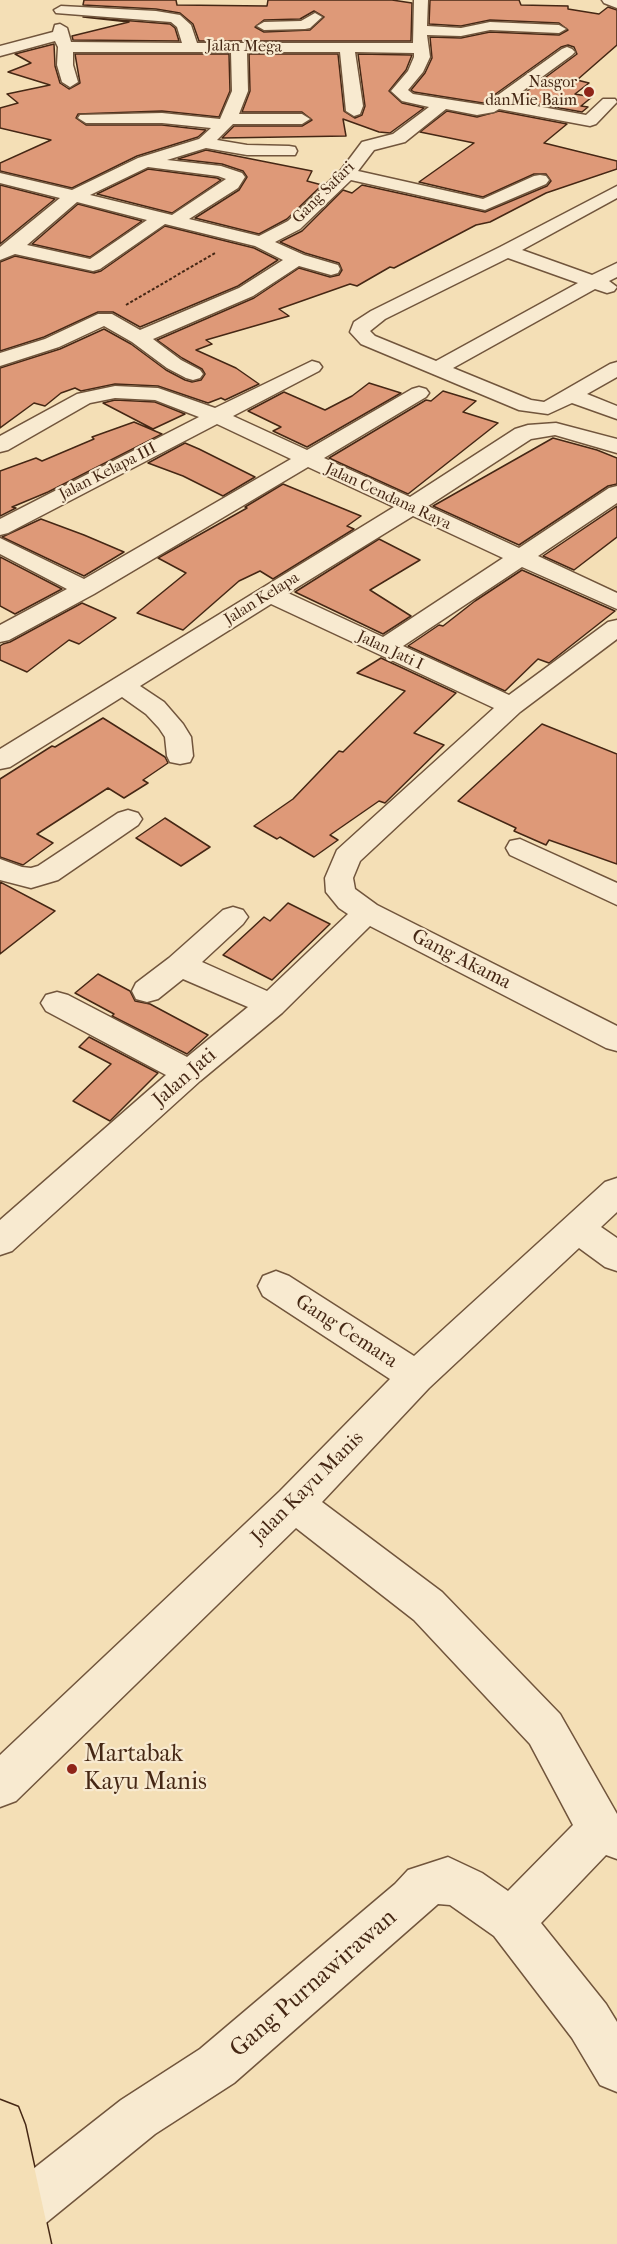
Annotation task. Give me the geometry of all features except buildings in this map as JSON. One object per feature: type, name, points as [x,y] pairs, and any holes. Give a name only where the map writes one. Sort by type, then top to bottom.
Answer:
[{"type":"main road","points":[[0,2125],[22,2229]]},
{"type":"street","points":[[421,0],[419,30],[422,57],[415,72],[399,93],[408,98],[484,110],[498,104],[567,52]]},
{"type":"street","points":[[609,0],[617,4]]},
{"type":"street","points":[[70,82],[71,65],[63,41],[63,5],[175,18],[190,25],[190,46]]},
{"type":"street","points":[[243,26],[301,26],[310,23],[315,16]]},
{"type":"street","points":[[419,30],[461,32],[490,26],[559,28]]},
{"type":"street","name":"Jalan Mega","points":[[0,51],[63,41],[136,46],[422,48]]},
{"type":"street","points":[[126,62],[130,60],[136,46]]},
{"type":"street","points":[[6,251],[72,197],[144,162],[205,143],[227,122],[240,91],[239,47]]},
{"type":"street","points":[[347,48],[350,82],[356,105],[354,111]]},
{"type":"street","points":[[572,136],[614,100]]},
{"type":"street","name":"Gang Safari","points":[[261,242],[294,225],[347,174],[368,146],[399,138],[443,104]]},
{"type":"street","points":[[498,104],[592,120],[617,117]]},
{"type":"street","points":[[86,118],[162,118],[227,122],[302,118]]},
{"type":"street","points":[[205,143],[246,150],[288,151]]},
{"type":"street","points":[[6,251],[93,265],[232,184],[236,177],[221,171],[144,162]]},
{"type":"street","points":[[347,174],[485,205],[540,180]]},
{"type":"street","points":[[0,178],[261,242],[297,258],[331,269]]},
{"type":"street","points":[[617,190],[507,251],[378,315],[361,326],[360,332],[368,340],[533,408],[548,408],[617,368]]},
{"type":"street","points":[[507,251],[617,290]]},
{"type":"street","points":[[139,338],[246,292],[297,258]]},
{"type":"street","points":[[436,369],[617,269]]},
{"type":"street","points":[[0,360],[52,343],[105,318],[139,338],[156,353],[193,374]]},
{"type":"street","name":"Jalan Kelapa III","points":[[0,528],[312,367]]},
{"type":"street","name":"Jalan Cendana Raya","points":[[4,438],[84,398],[115,392],[158,394],[216,416],[617,602]]},
{"type":"street","points":[[0,635],[85,589],[419,393]]},
{"type":"street","points":[[570,395],[617,413]]},
{"type":"street","name":"Jalan Kelapa","points":[[0,761],[411,507],[523,434],[536,430],[556,429],[617,446]]},
{"type":"street","points":[[384,648],[617,493]]},
{"type":"street","points":[[0,545],[85,589]]},
{"type":"street","name":"Jalan Jati I","points":[[270,594],[512,706]]},
{"type":"street","points":[[512,706],[617,627]]},
{"type":"street","points":[[122,685],[154,708],[170,724],[178,737],[180,756]]},
{"type":"street","name":"Gang Akama","points":[[512,706],[347,857],[339,878],[341,892],[349,902],[367,912],[617,1040]]},
{"type":"street","points":[[0,868],[15,875],[31,878],[48,873],[128,819]]},
{"type":"street","points":[[520,848],[617,895]]},
{"type":"street","name":"Jalan Jati","points":[[0,1241],[189,1073],[271,1005],[367,912]]},
{"type":"street","points":[[147,991],[233,917]]},
{"type":"street","points":[[180,964],[271,1005]]},
{"type":"street","points":[[57,1004],[189,1073]]},
{"type":"street","name":"Jalan Kayu Manis","points":[[0,1785],[294,1504],[416,1377],[617,1191]]},
{"type":"street","points":[[577,1228],[617,1257]]},
{"type":"street","name":"Gang Cemara","points":[[276,1286],[416,1377]]},
{"type":"street","points":[[294,1504],[428,1606],[544,1729],[608,1833],[510,1920]]},
{"type":"street","name":"Gang Purnawirawan","points":[[22,2229],[138,2117],[217,2066],[394,1916],[424,1886],[448,1880],[466,1889],[510,1920],[589,2021],[617,2067]]},
{"type":"path","points":[[105,318],[242,237]]},
{"type":"place","name":"Nasgor danMie Baim","points":[[589,92]]},
{"type":"place","name":"Martabak Kayu Manis","points":[[72,1769]]}]
